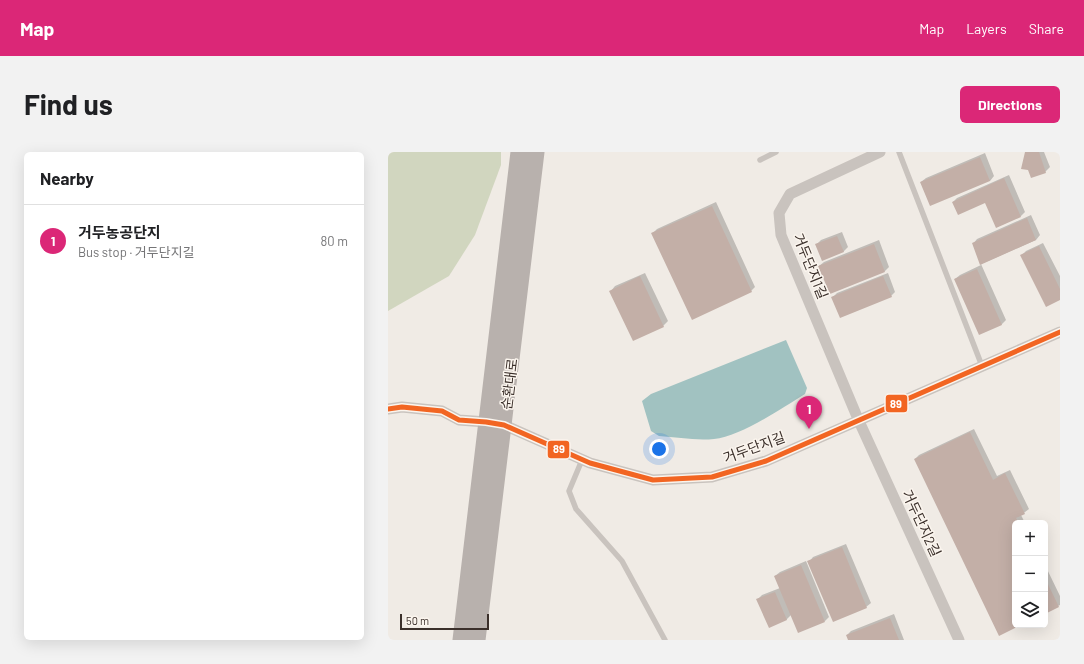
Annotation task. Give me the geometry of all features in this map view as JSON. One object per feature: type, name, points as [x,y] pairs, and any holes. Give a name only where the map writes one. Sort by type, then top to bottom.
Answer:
[{"type":"main road","name":"순환대로","points":[[461,640],[519,152]]},
{"type":"main road","name":"순환대로","points":[[477,640],[536,152]]},
{"type":"street","name":"거두단지1길","points":[[858,419],[781,235],[779,213],[790,194],[880,152]]},
{"type":"street","name":"거두단지길","points":[[388,409],[402,407],[436,410],[442,411],[459,420],[504,425],[582,460],[653,480],[712,477],[766,461],[858,419],[1060,332]]},
{"type":"street","name":"거두단지2길","points":[[858,419],[959,640]]},
{"type":"lane","points":[[760,160],[776,152]]},
{"type":"lane","points":[[899,152],[982,366]]},
{"type":"lane","points":[[582,460],[569,491],[576,509],[622,561],[665,640]]},
{"type":"green space","points":[[388,152],[501,152],[501,165],[475,235],[449,276],[388,311]]},
{"type":"water","points":[[786,340],[807,388],[805,394],[748,428],[724,437],[700,440],[686,439],[659,436],[651,431],[642,401],[651,394]]},
{"type":"building","points":[[1025,152],[1039,152],[1046,173],[1031,178],[1028,170],[1021,169]]},
{"type":"building","points":[[980,157],[990,181],[930,206],[920,182]]},
{"type":"building","points":[[1004,178],[1021,217],[996,228],[985,203],[958,215],[952,202]]},
{"type":"building","points":[[712,206],[752,292],[692,320],[651,233]]},
{"type":"building","points":[[1027,218],[1036,240],[980,265],[972,243]]},
{"type":"building","points":[[837,236],[844,252],[822,261],[815,244]]},
{"type":"building","points":[[874,244],[885,272],[830,294],[818,266]]},
{"type":"building","points":[[1039,246],[1060,289],[1060,300],[1046,307],[1020,255]]},
{"type":"building","points":[[977,269],[1002,325],[979,335],[954,279]]},
{"type":"building","points":[[640,276],[664,327],[633,341],[609,291]]},
{"type":"building","points":[[883,276],[892,297],[840,318],[831,297]]},
{"type":"building","points":[[970,432],[993,480],[1005,473],[1025,514],[1016,518],[1017,520],[1012,520],[1012,628],[1015,628],[999,636],[914,459]]},
{"type":"building","points":[[842,547],[867,608],[833,622],[807,561]]},
{"type":"building","points":[[801,565],[825,622],[798,633],[774,576]]},
{"type":"building","points":[[1048,584],[1059,607],[1048,612]]},
{"type":"building","points":[[775,592],[787,620],[769,628],[756,599]]},
{"type":"building","points":[[890,618],[899,640],[848,640],[846,635]]},
{"type":"transit line","name":"89","points":[[388,409],[402,407],[442,411],[459,420],[504,425],[590,463],[653,480],[712,477],[766,461],[1060,332]]},
{"type":"place","name":"거두농공단지","points":[[809,429]]}]
